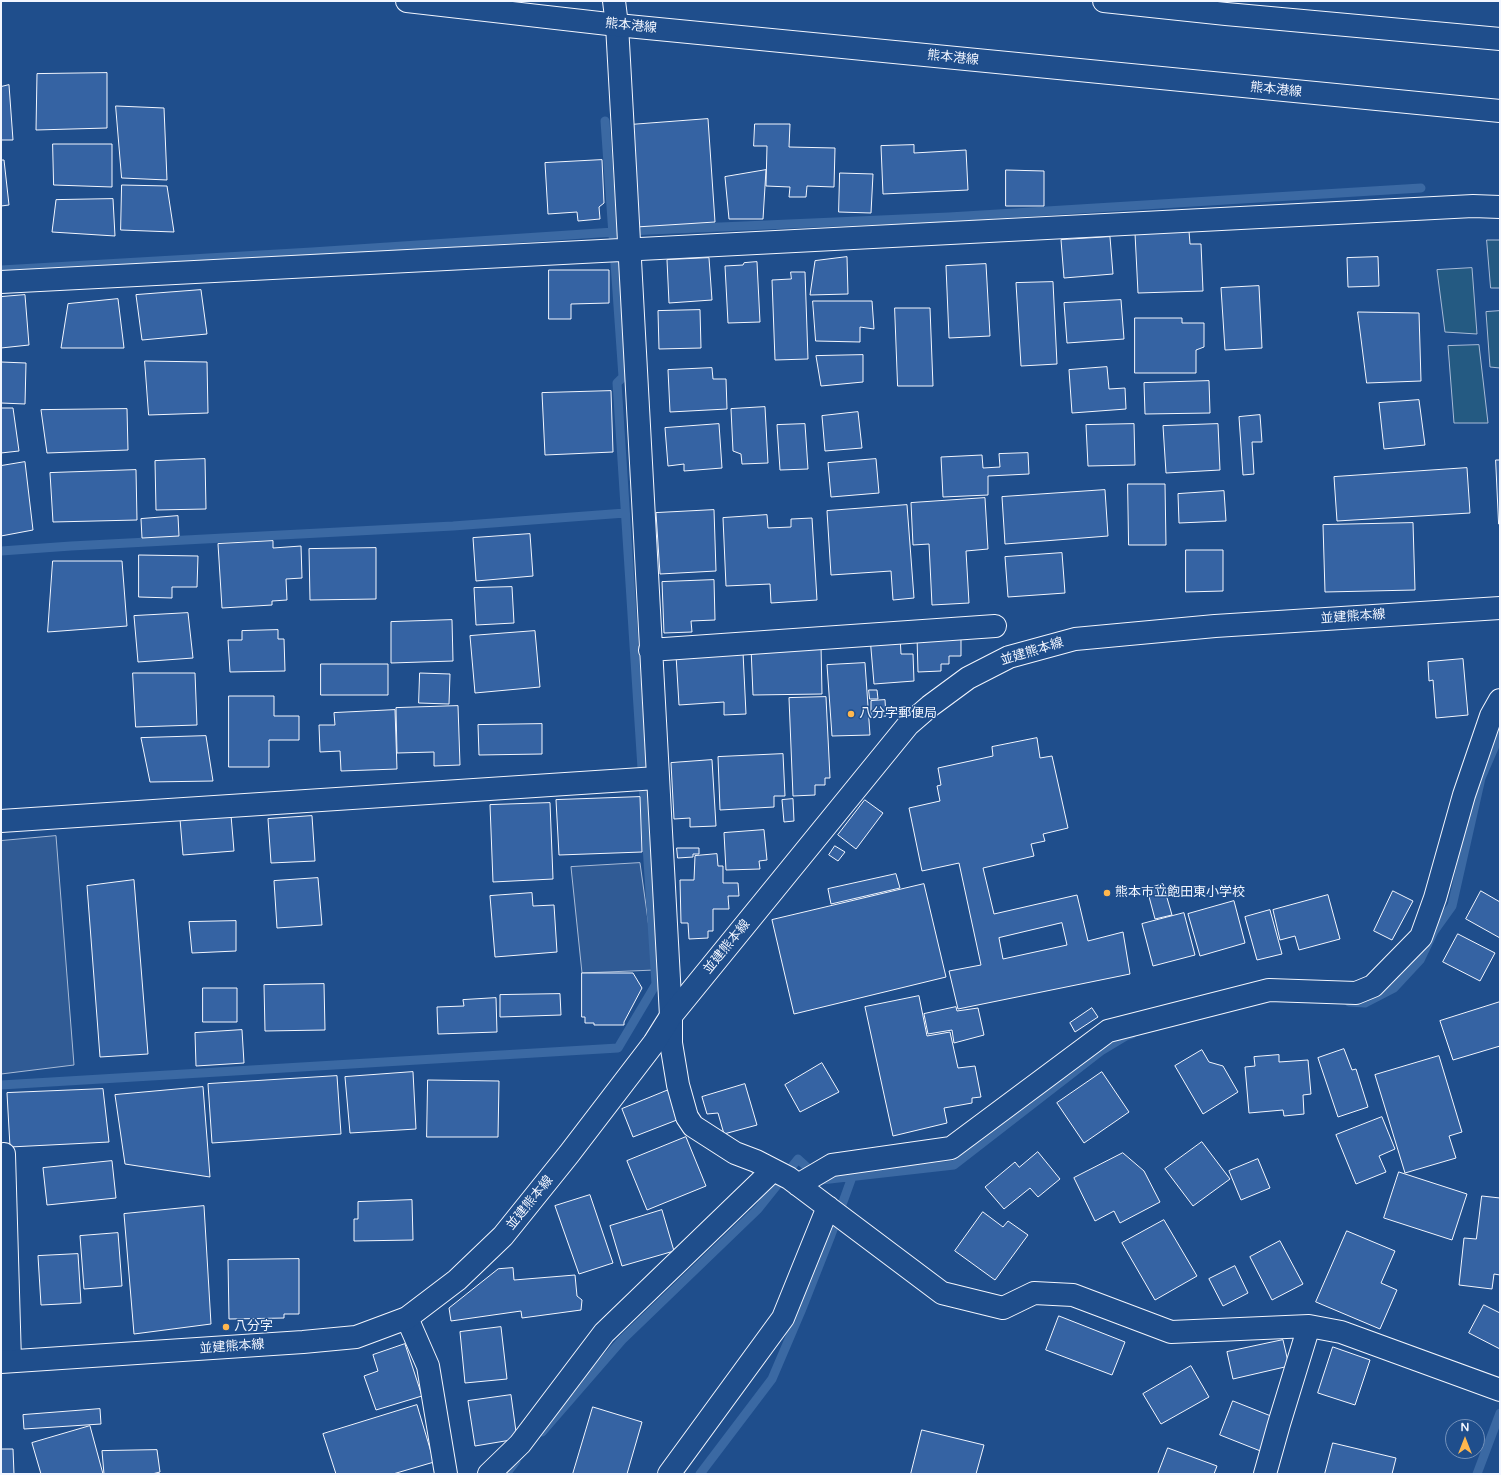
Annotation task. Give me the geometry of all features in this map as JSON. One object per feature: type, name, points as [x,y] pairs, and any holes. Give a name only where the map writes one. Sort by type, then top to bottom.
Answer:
[{"type":"street","name":"熊本港線","points":[[407,1],[617,25],[1500,111]]},
{"type":"street","points":[[614,1],[617,25],[630,249],[650,650],[671,1016],[671,1044],[678,1085],[687,1117],[692,1126],[735,1153],[756,1161],[798,1186],[942,1293],[1003,1308],[1034,1293],[1073,1295],[1171,1332],[1309,1326],[1341,1332],[1500,1390]]},
{"type":"street","points":[[1104,1],[1226,14],[1500,39]]},
{"type":"street","points":[[1,282],[1473,206],[1500,207]]},
{"type":"street","name":"並建熊本線","points":[[5,1361],[303,1342],[356,1337],[407,1318],[457,1280],[503,1236],[654,1044],[671,1016],[908,725],[930,706],[968,678],[1009,657],[1075,639],[1215,626],[1500,608]]},
{"type":"street","points":[[650,650],[995,626]]},
{"type":"street","points":[[798,1186],[832,1165],[951,1148],[1108,1031],[1269,990],[1356,993],[1373,986],[1420,937],[1435,898],[1464,795],[1491,716],[1500,700]]},
{"type":"street","points":[[1,821],[657,778]]},
{"type":"street","points":[[4,1154],[5,1361]]},
{"type":"street","points":[[489,1474],[520,1444],[604,1333],[773,1170]]},
{"type":"street","points":[[669,1474],[783,1318],[828,1207]]},
{"type":"street","points":[[407,1318],[428,1366],[446,1474]]},
{"type":"street","points":[[1265,1474],[1309,1326]]},
{"type":"shaded area","points":[[1487,240],[1500,240],[1500,288],[1491,288]]},
{"type":"shaded area","points":[[1472,268],[1477,334],[1445,332],[1437,270]]},
{"type":"shaded area","points":[[1500,311],[1500,368],[1490,367],[1486,312]]},
{"type":"shaded area","points":[[1479,345],[1488,423],[1454,423],[1448,346]]},
{"type":"shaded area","points":[[56,836],[74,1065],[1,1074],[1,841]]},
{"type":"shaded area","points":[[640,863],[655,970],[582,973],[571,867]]},
{"type":"building","points":[[107,73],[107,128],[36,130],[37,74]]},
{"type":"building","points":[[9,85],[13,140],[1,140],[1,87]]},
{"type":"building","points":[[116,106],[164,108],[167,180],[122,178]]},
{"type":"building","points":[[708,119],[715,222],[636,227],[629,125]]},
{"type":"building","points":[[755,124],[790,124],[789,147],[835,148],[834,187],[807,186],[806,197],[789,197],[790,187],[766,186],[767,146],[754,146]]},
{"type":"building","points":[[53,144],[112,144],[112,187],[54,185]]},
{"type":"building","points":[[914,145],[914,153],[966,150],[968,190],[883,194],[881,146]]},
{"type":"building","points":[[1,160],[4,160],[9,205],[1,206]]},
{"type":"building","points":[[602,160],[604,203],[599,207],[600,219],[578,221],[577,212],[548,214],[545,163]]},
{"type":"building","points":[[766,170],[763,219],[729,219],[725,177]]},
{"type":"building","points":[[1006,170],[1044,171],[1044,206],[1006,206]]},
{"type":"building","points":[[840,173],[873,174],[871,213],[839,212]]},
{"type":"building","points":[[122,185],[167,186],[174,232],[121,230]]},
{"type":"building","points":[[113,199],[115,236],[52,232],[56,200]]},
{"type":"building","points":[[1189,231],[1190,244],[1201,244],[1203,291],[1138,293],[1135,233]]},
{"type":"building","points":[[1110,237],[1113,274],[1064,278],[1061,240]]},
{"type":"building","points":[[847,257],[848,294],[810,295],[815,261]]},
{"type":"building","points":[[1378,257],[1379,286],[1348,287],[1347,258]]},
{"type":"building","points":[[709,258],[712,300],[669,303],[667,260]]},
{"type":"building","points":[[757,262],[760,322],[728,323],[725,266],[743,265],[744,263]]},
{"type":"building","points":[[986,264],[990,336],[949,338],[946,266]]},
{"type":"building","points":[[549,270],[609,270],[609,303],[571,304],[571,319],[549,319]]},
{"type":"building","points":[[791,272],[805,272],[808,359],[775,360],[772,280],[791,279]]},
{"type":"building","points":[[1053,282],[1057,364],[1021,366],[1016,283]]},
{"type":"building","points":[[1259,286],[1262,348],[1225,350],[1221,288]]},
{"type":"building","points":[[201,290],[207,334],[142,340],[136,295]]},
{"type":"building","points":[[25,295],[29,345],[1,348],[1,297]]},
{"type":"building","points":[[118,299],[124,348],[61,348],[68,304]]},
{"type":"building","points":[[1121,300],[1124,339],[1067,343],[1064,303]]},
{"type":"building","points":[[813,301],[872,301],[874,329],[860,327],[860,342],[816,341]]},
{"type":"building","points":[[895,308],[930,308],[933,386],[898,386]]},
{"type":"building","points":[[700,310],[701,348],[659,349],[658,311]]},
{"type":"building","points":[[1358,312],[1419,313],[1421,381],[1367,383]]},
{"type":"building","points":[[1135,318],[1182,318],[1182,323],[1204,323],[1204,347],[1196,350],[1196,373],[1135,373]]},
{"type":"building","points":[[863,355],[863,382],[821,386],[816,356]]},
{"type":"building","points":[[145,361],[207,362],[208,413],[149,415]]},
{"type":"building","points":[[1,362],[26,363],[25,404],[1,403]]},
{"type":"building","points":[[1107,367],[1109,389],[1125,388],[1126,409],[1072,413],[1069,370]]},
{"type":"building","points":[[712,368],[713,379],[726,379],[727,409],[670,412],[668,370]]},
{"type":"building","points":[[1209,381],[1210,413],[1145,414],[1144,383]]},
{"type":"building","points":[[611,391],[613,452],[545,455],[542,393]]},
{"type":"building","points":[[1419,400],[1425,445],[1384,449],[1379,403]]},
{"type":"building","points":[[765,407],[768,463],[742,464],[741,454],[733,451],[731,409]]},
{"type":"building","points":[[1,408],[13,408],[19,451],[1,453]]},
{"type":"building","points":[[127,409],[128,450],[47,453],[41,410]]},
{"type":"building","points":[[858,412],[862,448],[825,451],[822,416]]},
{"type":"building","points":[[1260,415],[1262,442],[1252,442],[1254,474],[1243,475],[1239,417]]},
{"type":"building","points":[[719,424],[722,468],[684,471],[684,464],[668,466],[665,428]]},
{"type":"building","points":[[805,424],[808,469],[780,470],[777,425]]},
{"type":"building","points":[[1134,424],[1135,465],[1088,466],[1086,425]]},
{"type":"building","points":[[1218,424],[1220,470],[1166,473],[1163,426]]},
{"type":"building","points":[[1028,453],[1029,474],[988,476],[988,495],[943,497],[941,457],[982,455],[983,468],[1000,467],[999,454]]},
{"type":"building","points":[[205,459],[206,509],[156,510],[155,461]]},
{"type":"building","points":[[876,459],[879,493],[831,497],[828,463]]},
{"type":"building","points":[[1496,460],[1500,460],[1500,524],[1499,524]]},
{"type":"building","points":[[25,462],[33,530],[1,536],[1,466]]},
{"type":"building","points":[[1467,468],[1470,513],[1337,521],[1334,477]]},
{"type":"building","points":[[136,470],[137,520],[53,522],[50,473]]},
{"type":"building","points":[[1128,484],[1165,484],[1166,545],[1129,545]]},
{"type":"building","points":[[1105,490],[1108,536],[1005,544],[1002,497]]},
{"type":"building","points":[[1224,491],[1226,521],[1179,523],[1178,494]]},
{"type":"building","points":[[985,498],[988,549],[966,551],[969,603],[932,605],[929,544],[913,545],[911,503]]},
{"type":"building","points":[[907,505],[914,598],[893,600],[891,571],[831,575],[827,511]]},
{"type":"building","points":[[714,510],[716,571],[660,574],[656,513]]},
{"type":"building","points":[[767,515],[768,528],[791,527],[791,519],[812,518],[817,600],[771,603],[770,584],[726,586],[723,518]]},
{"type":"building","points":[[178,516],[179,536],[142,538],[141,519]]},
{"type":"building","points":[[1413,523],[1415,590],[1325,592],[1323,525]]},
{"type":"building","points":[[530,534],[533,576],[476,581],[473,538]]},
{"type":"building","points":[[273,541],[273,548],[301,546],[302,578],[286,579],[287,600],[272,601],[272,605],[222,608],[218,544]]},
{"type":"building","points":[[376,548],[376,599],[310,600],[309,549]]},
{"type":"building","points":[[1186,550],[1223,550],[1223,591],[1186,592]]},
{"type":"building","points":[[1062,553],[1065,593],[1008,597],[1005,557]]},
{"type":"building","points":[[139,555],[198,556],[197,587],[172,587],[172,598],[139,597]]},
{"type":"building","points":[[53,561],[122,561],[127,626],[48,632]]},
{"type":"building","points":[[714,580],[715,620],[691,621],[692,632],[664,633],[662,582]]},
{"type":"building","points":[[512,587],[514,623],[476,625],[474,588]]},
{"type":"building","points":[[188,613],[193,658],[138,662],[134,616]]},
{"type":"building","points":[[452,620],[453,661],[391,663],[391,622]]},
{"type":"building","points":[[278,630],[278,639],[284,639],[285,671],[230,672],[228,640],[242,640],[242,631]]},
{"type":"building","points":[[535,631],[540,687],[475,693],[470,636]]},
{"type":"building","points":[[900,635],[901,654],[913,654],[914,681],[874,684],[870,637]]},
{"type":"building","points":[[961,636],[961,656],[949,656],[949,664],[941,664],[941,671],[918,672],[917,637]]},
{"type":"building","points":[[821,645],[822,694],[753,695],[751,647]]},
{"type":"building","points":[[743,652],[746,714],[724,715],[724,702],[679,705],[676,655]]},
{"type":"building","points":[[1463,659],[1468,715],[1436,718],[1433,680],[1429,681],[1428,662]]},
{"type":"building","points":[[865,663],[870,735],[832,736],[827,665]]},
{"type":"building","points":[[321,664],[388,664],[388,695],[321,695]]},
{"type":"building","points":[[133,673],[195,673],[197,725],[136,727]]},
{"type":"building","points":[[420,673],[450,674],[449,704],[419,703]]},
{"type":"building","points":[[869,690],[877,690],[878,699],[870,699]]},
{"type":"building","points":[[229,696],[274,696],[274,716],[299,716],[299,740],[269,740],[269,767],[229,767]]},
{"type":"building","points":[[826,697],[830,778],[825,778],[825,785],[815,785],[815,795],[793,796],[789,698]]},
{"type":"building","points":[[885,700],[886,716],[871,717],[871,701]]},
{"type":"building","points":[[458,706],[460,765],[434,766],[434,752],[397,753],[396,708]]},
{"type":"building","points":[[395,710],[397,769],[341,771],[340,751],[320,752],[319,725],[335,725],[334,713]]},
{"type":"building","points":[[542,724],[542,754],[479,755],[478,725]]},
{"type":"building","points":[[206,736],[213,781],[150,782],[141,738]]},
{"type":"building","points":[[1037,738],[1040,758],[1052,756],[1068,828],[1043,834],[1045,841],[1031,844],[1034,856],[983,868],[994,914],[1077,895],[1088,941],[1123,932],[1130,974],[958,1009],[949,971],[981,965],[959,863],[922,871],[909,808],[940,801],[937,786],[941,785],[938,768],[993,756],[992,747]],"holes":[[[1062,923],[1067,945],[1003,959],[999,938]]]},
{"type":"building","points":[[783,754],[785,796],[774,796],[774,807],[720,810],[718,757]]},
{"type":"building","points":[[712,760],[716,826],[690,827],[690,818],[674,819],[671,763]]},
{"type":"building","points":[[640,797],[642,852],[559,855],[556,800]]},
{"type":"building","points":[[793,799],[794,821],[784,822],[782,800]]},
{"type":"building","points":[[865,800],[883,813],[856,849],[838,835]]},
{"type":"building","points":[[550,803],[553,879],[493,882],[490,805]]},
{"type":"building","points":[[231,815],[234,851],[183,855],[180,819]]},
{"type":"building","points":[[312,816],[315,861],[271,863],[268,819]]},
{"type":"building","points":[[764,830],[767,860],[759,861],[760,869],[726,870],[724,833]]},
{"type":"building","points":[[835,846],[845,852],[838,861],[829,855]]},
{"type":"building","points":[[677,848],[699,848],[699,854],[693,854],[693,857],[678,858]]},
{"type":"building","points":[[717,854],[718,866],[723,866],[723,883],[738,883],[739,896],[728,896],[729,909],[713,909],[713,931],[708,931],[708,938],[689,939],[688,923],[681,923],[680,880],[694,880],[695,856]]},
{"type":"building","points":[[896,874],[900,888],[831,904],[828,889]]},
{"type":"building","points":[[318,878],[322,925],[277,928],[274,881]]},
{"type":"building","points":[[134,880],[148,1054],[100,1057],[87,886]]},
{"type":"building","points":[[924,884],[946,977],[794,1014],[772,920]]},
{"type":"building","points":[[1163,884],[1172,915],[1155,919],[1147,889]]},
{"type":"building","points":[[1393,891],[1413,901],[1392,940],[1374,931]]},
{"type":"building","points":[[1481,891],[1500,902],[1500,938],[1466,919]]},
{"type":"building","points":[[532,893],[533,906],[554,905],[557,952],[495,957],[490,896]]},
{"type":"building","points":[[1328,895],[1340,939],[1299,950],[1295,936],[1280,940],[1273,910]]},
{"type":"building","points":[[1234,901],[1245,943],[1200,956],[1188,914]]},
{"type":"building","points":[[1270,910],[1282,954],[1257,960],[1245,917]]},
{"type":"building","points":[[1184,913],[1195,955],[1153,966],[1142,924]]},
{"type":"building","points":[[236,921],[236,951],[192,953],[189,922]]},
{"type":"building","points":[[1458,934],[1495,953],[1480,981],[1443,962]]},
{"type":"building","points":[[582,973],[633,973],[642,988],[624,1022],[624,1025],[594,1025],[594,1023],[585,1023],[585,1017],[582,1017]]},
{"type":"building","points":[[324,984],[325,1030],[265,1031],[264,985]]},
{"type":"building","points":[[203,988],[237,988],[237,1022],[203,1022]]},
{"type":"building","points":[[560,994],[561,1015],[500,1017],[500,995]]},
{"type":"building","points":[[919,996],[927,1036],[950,1032],[958,1068],[975,1066],[981,1097],[972,1098],[972,1103],[944,1108],[947,1123],[893,1136],[865,1007]]},
{"type":"building","points":[[496,998],[497,1032],[438,1034],[437,1007],[464,1006],[463,1000]]},
{"type":"building","points":[[1500,1002],[1500,1046],[1453,1060],[1440,1021]]},
{"type":"building","points":[[956,1007],[957,1011],[978,1008],[984,1035],[954,1043],[952,1030],[928,1034],[924,1014]]},
{"type":"building","points":[[1092,1008],[1098,1017],[1075,1032],[1070,1023]]},
{"type":"building","points":[[242,1030],[244,1063],[196,1066],[195,1033]]},
{"type":"building","points":[[1344,1049],[1352,1070],[1356,1069],[1368,1107],[1338,1117],[1318,1058]]},
{"type":"building","points":[[1202,1050],[1209,1062],[1223,1066],[1238,1092],[1203,1114],[1175,1066]]},
{"type":"building","points":[[1279,1055],[1279,1062],[1308,1060],[1311,1094],[1303,1095],[1304,1114],[1284,1116],[1283,1110],[1249,1113],[1245,1067],[1255,1066],[1254,1057]]},
{"type":"building","points":[[1439,1056],[1462,1132],[1449,1136],[1456,1158],[1405,1173],[1375,1075]]},
{"type":"building","points":[[822,1063],[839,1092],[800,1112],[785,1085]]},
{"type":"building","points":[[413,1072],[416,1129],[350,1133],[345,1077]]},
{"type":"building","points":[[1102,1072],[1129,1112],[1084,1143],[1057,1103]]},
{"type":"building","points":[[337,1076],[341,1134],[212,1143],[208,1084]]},
{"type":"building","points":[[428,1080],[499,1081],[498,1137],[427,1137]]},
{"type":"building","points":[[745,1084],[757,1125],[724,1134],[718,1113],[707,1114],[702,1097]]},
{"type":"building","points":[[203,1087],[210,1177],[125,1164],[115,1095]]},
{"type":"building","points":[[103,1089],[109,1142],[10,1147],[7,1093]]},
{"type":"building","points":[[671,1089],[682,1118],[633,1137],[622,1109]]},
{"type":"building","points":[[1382,1117],[1395,1149],[1379,1156],[1386,1172],[1356,1184],[1336,1135]]},
{"type":"building","points":[[686,1137],[706,1186],[647,1210],[627,1161]]},
{"type":"building","points":[[1202,1142],[1230,1179],[1193,1206],[1165,1169]]},
{"type":"building","points":[[1038,1152],[1060,1179],[1038,1197],[1030,1188],[1004,1209],[985,1187],[1015,1162],[1019,1167]]},
{"type":"building","points":[[1123,1153],[1144,1171],[1160,1202],[1120,1223],[1114,1211],[1095,1221],[1074,1178]]},
{"type":"building","points":[[1258,1159],[1270,1188],[1241,1200],[1229,1171]]},
{"type":"building","points":[[112,1161],[116,1198],[47,1205],[43,1168]]},
{"type":"building","points":[[1399,1172],[1467,1194],[1452,1240],[1384,1218]]},
{"type":"building","points":[[590,1195],[613,1263],[579,1274],[555,1206]]},
{"type":"building","points":[[1482,1196],[1500,1198],[1500,1275],[1494,1274],[1492,1289],[1459,1285],[1464,1238],[1476,1239]]},
{"type":"building","points":[[412,1200],[413,1240],[354,1241],[354,1219],[358,1219],[358,1202]]},
{"type":"building","points":[[204,1206],[211,1324],[134,1334],[124,1214]]},
{"type":"building","points":[[662,1210],[674,1251],[622,1266],[610,1226]]},
{"type":"building","points":[[983,1212],[1003,1227],[1008,1221],[1028,1235],[995,1280],[955,1251]]},
{"type":"building","points":[[1164,1220],[1197,1276],[1155,1300],[1122,1243]]},
{"type":"building","points":[[1347,1231],[1395,1251],[1381,1283],[1397,1290],[1380,1329],[1316,1302]]},
{"type":"building","points":[[118,1233],[122,1286],[84,1289],[80,1236]]},
{"type":"building","points":[[1280,1241],[1303,1284],[1272,1300],[1250,1257]]},
{"type":"building","points":[[78,1254],[81,1303],[41,1305],[38,1256]]},
{"type":"building","points":[[299,1259],[299,1314],[284,1314],[284,1318],[229,1319],[228,1260]]},
{"type":"building","points":[[1235,1266],[1248,1293],[1223,1306],[1209,1279]]},
{"type":"building","points":[[513,1268],[514,1280],[575,1275],[577,1296],[582,1300],[581,1310],[522,1318],[521,1311],[451,1321],[449,1308],[498,1269]]},
{"type":"building","points":[[1484,1305],[1500,1313],[1500,1349],[1469,1333]]},
{"type":"building","points":[[1059,1316],[1125,1342],[1112,1375],[1046,1350]]},
{"type":"building","points":[[501,1327],[507,1379],[465,1383],[460,1332]]},
{"type":"building","points":[[1283,1340],[1289,1366],[1233,1379],[1227,1352]]},
{"type":"building","points":[[405,1344],[422,1396],[376,1410],[364,1376],[378,1371],[373,1355]]},
{"type":"building","points":[[1333,1347],[1370,1360],[1355,1405],[1318,1393]]},
{"type":"building","points":[[1191,1366],[1209,1397],[1161,1424],[1143,1394]]},
{"type":"building","points":[[511,1395],[517,1439],[475,1446],[468,1401]]},
{"type":"building","points":[[1233,1401],[1276,1418],[1263,1452],[1220,1435]]},
{"type":"building","points":[[417,1405],[434,1462],[393,1474],[336,1474],[323,1434]]},
{"type":"building","points":[[593,1407],[642,1422],[627,1474],[573,1474]]},
{"type":"building","points":[[100,1409],[101,1424],[24,1429],[23,1415]]},
{"type":"building","points":[[90,1426],[103,1474],[41,1474],[32,1443]]},
{"type":"building","points":[[922,1430],[984,1445],[976,1474],[911,1474]]},
{"type":"building","points":[[1333,1443],[1396,1458],[1392,1474],[1325,1474]]},
{"type":"building","points":[[1168,1448],[1217,1466],[1214,1474],[1158,1474]]},
{"type":"building","points":[[1,1449],[13,1449],[14,1474],[1,1474]]},
{"type":"building","points":[[157,1450],[160,1472],[152,1474],[104,1474],[102,1451]]},
{"type":"waterway","points":[[1,1085],[618,1048],[656,984],[617,383],[623,377],[605,121]]},
{"type":"waterway","points":[[1,270],[312,252],[629,231],[949,217],[1421,188]]},
{"type":"waterway","points":[[1,551],[453,526],[625,513]]},
{"type":"waterway","points":[[1349,1002],[1365,1003],[1394,988],[1420,960],[1434,931],[1452,906],[1481,778],[1500,734]]},
{"type":"waterway","points":[[542,1432],[622,1340],[758,1209],[798,1159],[821,1180],[954,1165],[1101,1051],[1132,1034]]},
{"type":"waterway","points":[[700,1474],[772,1379],[801,1311],[852,1177]]},
{"type":"waterway","points":[[1477,1474],[1500,1413]]},
{"type":"waterway","points":[[506,1474],[516,1461]]},
{"type":"place","name":"八分字郵便局","points":[[851,714]]},
{"type":"place","name":"熊本市立飽田東小学校","points":[[1107,893]]},
{"type":"place","name":"八分字","points":[[226,1327]]}]
